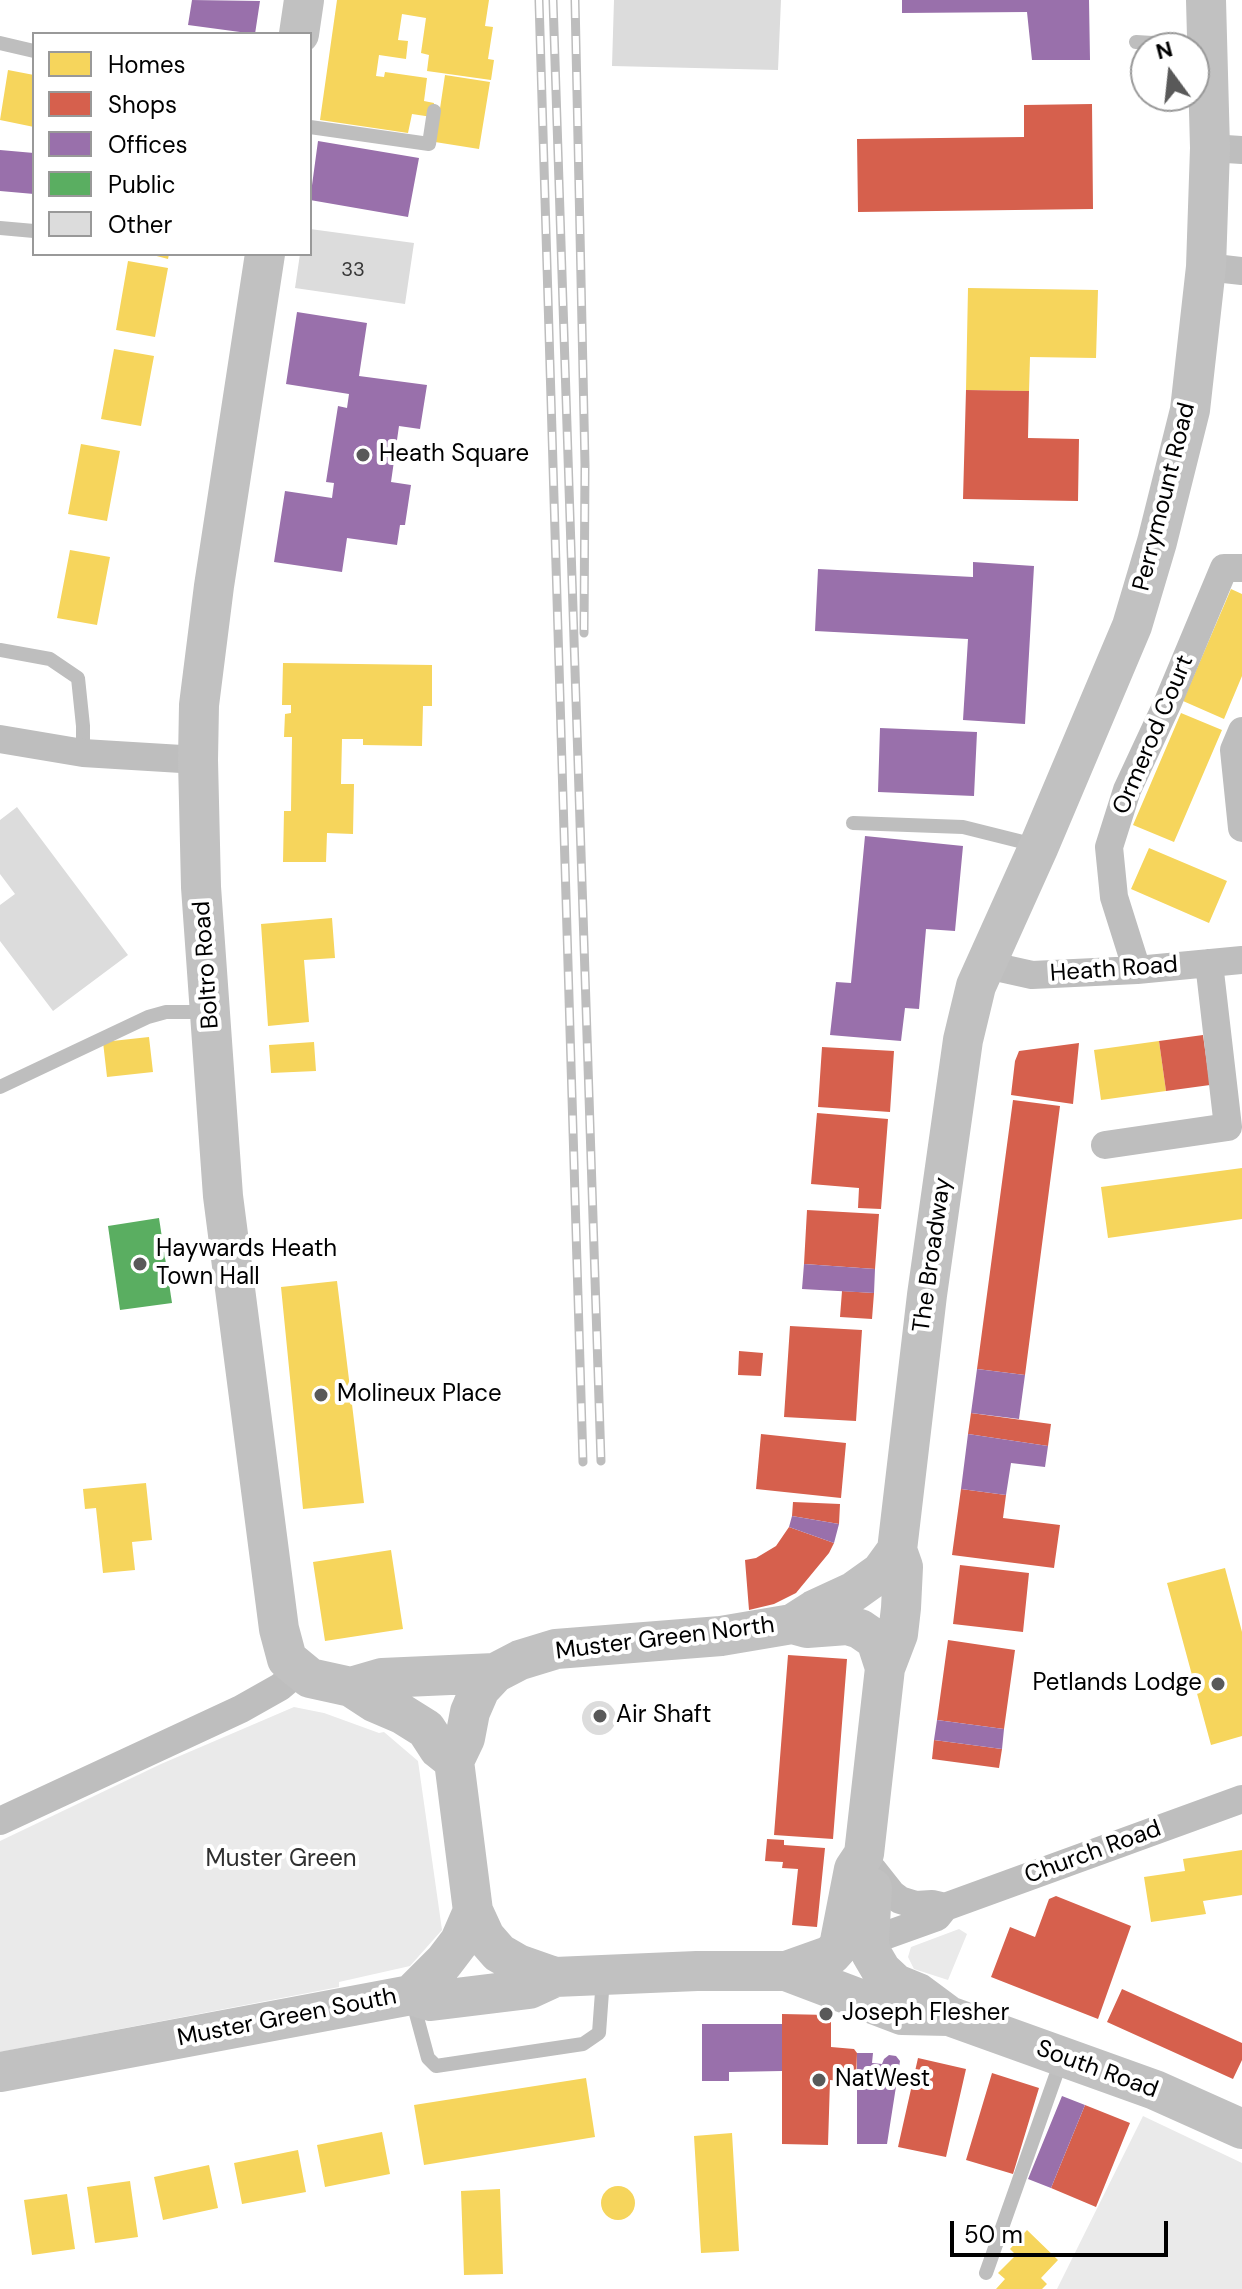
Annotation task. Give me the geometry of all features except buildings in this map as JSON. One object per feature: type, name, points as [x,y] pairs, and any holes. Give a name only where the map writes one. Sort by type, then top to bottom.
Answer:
[{"type":"main road","points":[[299,32],[304,0]]},
{"type":"main road","name":"Perrymount Road","points":[[1206,0],[1207,32]]},
{"type":"main road","name":"Perrymount Road","points":[[987,965],[1132,626],[1190,410],[1224,269],[1226,149],[1210,62]]},
{"type":"main road","name":"Boltro Road","points":[[265,256],[199,705],[201,887],[223,1196],[279,1629],[287,1659],[299,1671]]},
{"type":"main road","name":"The Broadway","points":[[869,1942],[868,1862],[885,1668],[898,1634],[901,1608],[903,1567],[897,1550],[927,1295],[963,1040],[976,986],[987,965]]},
{"type":"main road","points":[[792,1624],[853,1592],[881,1572],[897,1550]]},
{"type":"main road","points":[[792,1624],[807,1628],[847,1625],[860,1629],[876,1640],[885,1668]]},
{"type":"main road","name":"Muster Green North","points":[[351,1687],[382,1678],[495,1673],[520,1660],[556,1649],[721,1636],[792,1624]]},
{"type":"main road","name":"Muster Green North","points":[[299,1671],[310,1678],[351,1687],[374,1702],[402,1714],[426,1729],[439,1749],[454,1761]]},
{"type":"main road","points":[[495,1673],[480,1689],[470,1712],[465,1738],[454,1761],[473,1911],[485,1937],[499,1953],[518,1964],[555,1977]]},
{"type":"main road","name":"The Broadway","points":[[831,1955],[839,1946],[843,1934],[854,1869],[868,1862]]},
{"type":"main road","points":[[411,1995],[460,1941],[473,1911]]},
{"type":"main road","points":[[869,1942],[871,1953],[896,1984],[918,1993],[949,2016]]},
{"type":"main road","points":[[786,1971],[831,1955]]},
{"type":"main road","name":"Muster Green South","points":[[0,2072],[411,1995],[431,2001],[529,1989],[555,1977],[603,1974],[786,1971],[902,2015],[949,2016]]},
{"type":"main road","name":"South Road","points":[[949,2016],[1155,2090],[1242,2129]]},
{"type":"street","name":"Ormerod Court","points":[[1137,970],[1114,897],[1109,847],[1127,790],[1224,568],[1242,568]]},
{"type":"street","points":[[1242,731],[1234,750],[1242,828]]},
{"type":"street","points":[[0,739],[83,753],[198,760]]},
{"type":"street","name":"Heath Road","points":[[987,965],[1032,975],[1137,970],[1242,960]]},
{"type":"street","points":[[1105,1145],[1228,1127],[1209,963]]},
{"type":"street","points":[[0,1821],[241,1709],[280,1687],[299,1671]]},
{"type":"street","name":"Church Road","points":[[831,1955],[937,1917],[945,1907],[1242,1799]]},
{"type":"street","name":"Church Road","points":[[868,1862],[900,1900],[916,1905],[945,1907]]},
{"type":"lane","points":[[0,43],[32,51]]},
{"type":"lane","points":[[312,127],[429,144],[434,111]]},
{"type":"lane","points":[[0,228],[32,231]]},
{"type":"lane","points":[[0,650],[50,659],[78,678],[83,753]]},
{"type":"lane","points":[[853,823],[963,827],[1039,846]]},
{"type":"lane","points":[[0,1087],[148,1017],[174,1011],[210,1012]]},
{"type":"lane","points":[[411,1995],[428,2058],[436,2066],[583,2044],[599,2033],[604,1996],[603,1974]]},
{"type":"lane","points":[[986,2273],[1062,2056]]},
{"type":"green space","name":"Muster Green","points":[[294,1707],[384,1732],[418,1761],[442,1930],[410,1966],[339,1982],[339,1987],[0,2052],[0,1841],[161,1764]]},
{"type":"green space","points":[[959,1929],[967,1934],[948,1980],[914,1969],[908,1957],[911,1947]]},
{"type":"green space","points":[[1143,2116],[1242,2163],[1242,2289],[1057,2289]]},
{"type":"railway","points":[[539,0],[583,1462]]},
{"type":"railway","points":[[553,0],[601,1461]]},
{"type":"railway","points":[[575,0],[585,465],[584,633]]},
{"type":"place","name":"Heath Square","points":[[363,455]]},
{"type":"place","name":"Haywards Heath Town Hall","points":[[140,1264]]},
{"type":"place","name":"Molineux Place","points":[[321,1395]]},
{"type":"place","name":"Petlands Lodge","points":[[1218,1684]]},
{"type":"place","name":"Air Shaft","points":[[600,1716]]},
{"type":"place","name":"Joseph Flesher","points":[[826,2014]]},
{"type":"place","name":"NatWest","points":[[819,2080]]}]
